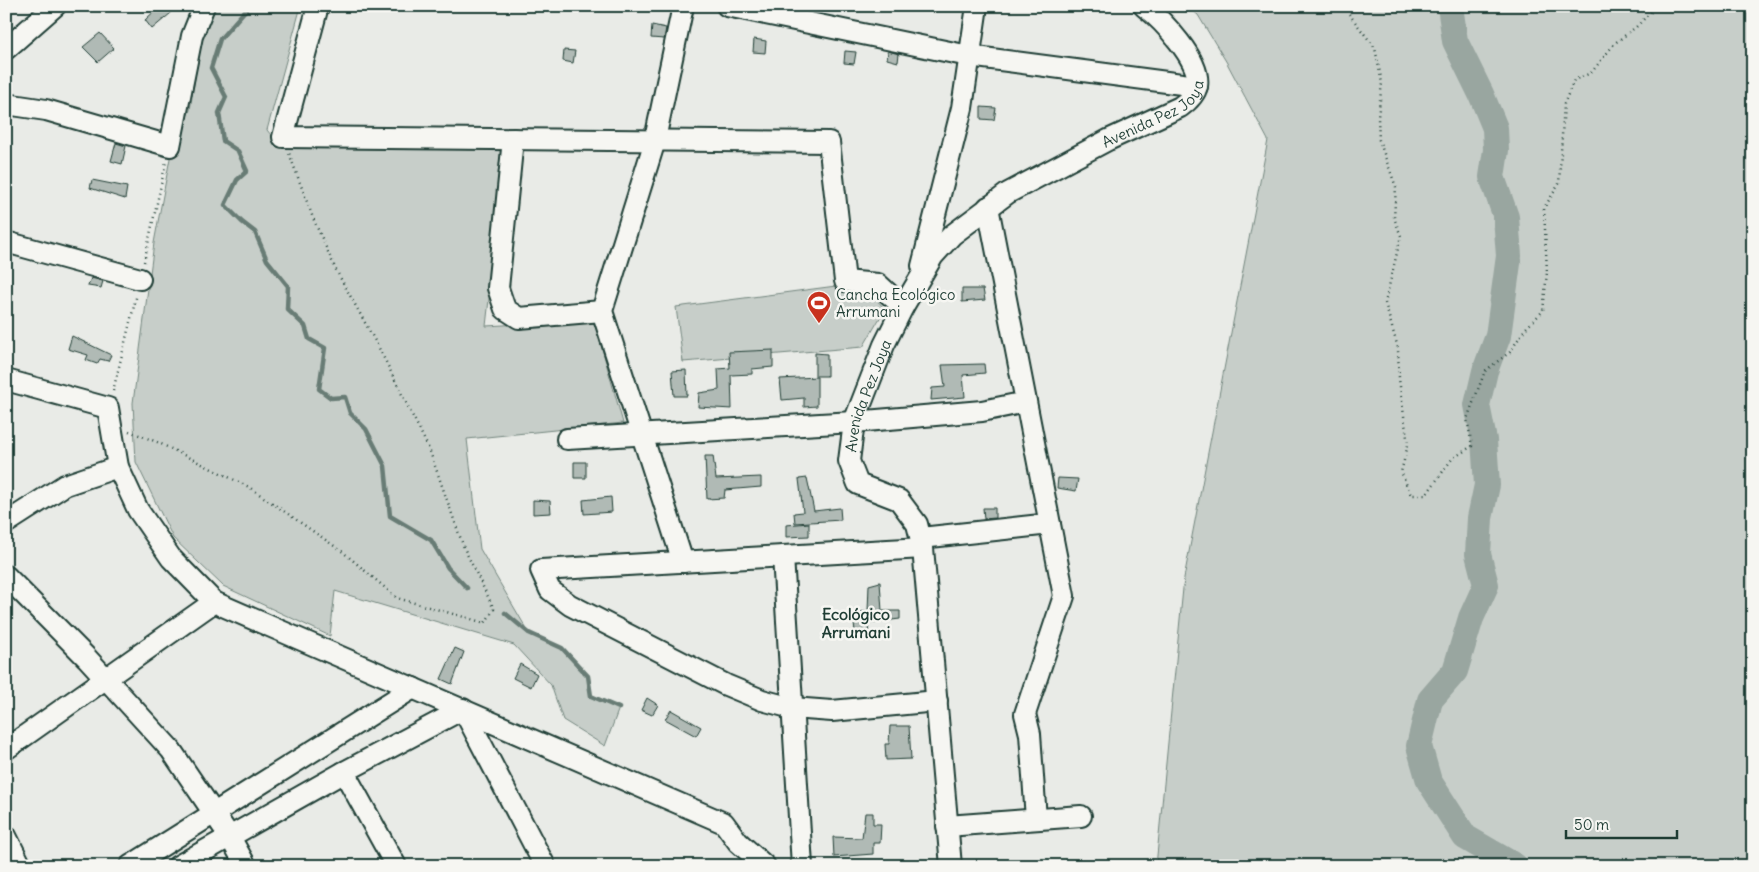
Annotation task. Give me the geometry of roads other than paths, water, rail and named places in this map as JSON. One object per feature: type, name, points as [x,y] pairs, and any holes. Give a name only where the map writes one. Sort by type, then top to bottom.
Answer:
[{"type":"street","points":[[6,49],[55,6]]},
{"type":"street","points":[[6,104],[46,110],[170,146],[192,36],[204,6]]},
{"type":"street","points":[[318,6],[284,137],[829,142],[845,281],[878,284],[903,306]]},
{"type":"street","points":[[683,6],[655,140],[602,312],[683,562]]},
{"type":"street","points":[[727,6],[969,56],[1197,86]]},
{"type":"street","points":[[920,277],[962,108],[977,6]]},
{"type":"street","name":"Avenida Pez Joya","points":[[951,866],[922,543],[917,524],[899,500],[858,484],[849,461],[854,422],[884,345],[903,306],[920,277],[952,235],[1008,193],[1108,140],[1180,108],[1190,99],[1197,86],[1195,73],[1187,53],[1172,33],[1144,6]]},
{"type":"street","points":[[513,139],[498,288],[505,310],[518,318],[602,312]]},
{"type":"street","points":[[988,207],[1064,596],[1025,714],[1030,734],[1036,819]]},
{"type":"street","points":[[6,242],[140,279]]},
{"type":"street","points":[[6,380],[110,416],[118,467],[138,510],[171,558],[214,602],[724,822],[738,842],[765,866]]},
{"type":"street","points":[[567,439],[854,422],[982,411],[1026,402]]},
{"type":"street","points":[[6,523],[64,485],[118,467]]},
{"type":"street","points":[[937,701],[832,711],[792,708],[762,700],[726,685],[570,605],[550,590],[541,570],[783,556],[922,543],[1050,524]]},
{"type":"street","points":[[783,556],[802,866]]},
{"type":"street","points":[[6,576],[105,678],[171,750],[230,836],[246,866]]},
{"type":"street","points":[[6,749],[214,602]]},
{"type":"street","points":[[130,866],[414,688]]},
{"type":"street","points":[[178,866],[344,772],[463,709]]},
{"type":"street","points":[[463,709],[545,866]]},
{"type":"street","points":[[344,772],[396,866]]},
{"type":"street","points":[[947,826],[1081,816]]},
{"type":"street","points":[[6,836],[21,866]]},
{"type":"waterway","points":[[249,6],[220,39],[211,68],[226,97],[219,113],[223,141],[238,151],[247,171],[237,180],[225,205],[255,232],[267,260],[288,286],[287,309],[305,326],[309,339],[325,348],[319,389],[331,398],[345,397],[350,413],[366,429],[385,466],[390,516],[431,540],[448,568],[467,588]]},
{"type":"waterway","points":[[1450,6],[1455,41],[1495,128],[1496,150],[1492,177],[1506,217],[1509,256],[1498,336],[1485,371],[1477,405],[1484,440],[1487,485],[1480,518],[1478,554],[1486,585],[1471,618],[1455,671],[1430,700],[1419,746],[1429,781],[1465,837],[1515,866]]},
{"type":"waterway","points":[[505,613],[529,633],[562,648],[588,676],[591,696],[619,708]]},
{"type":"place","name":"Cancha Ecológico Arrumani","points":[[819,324]]},
{"type":"district","name":"Ecológico Arrumani","points":[[856,623]]}]
